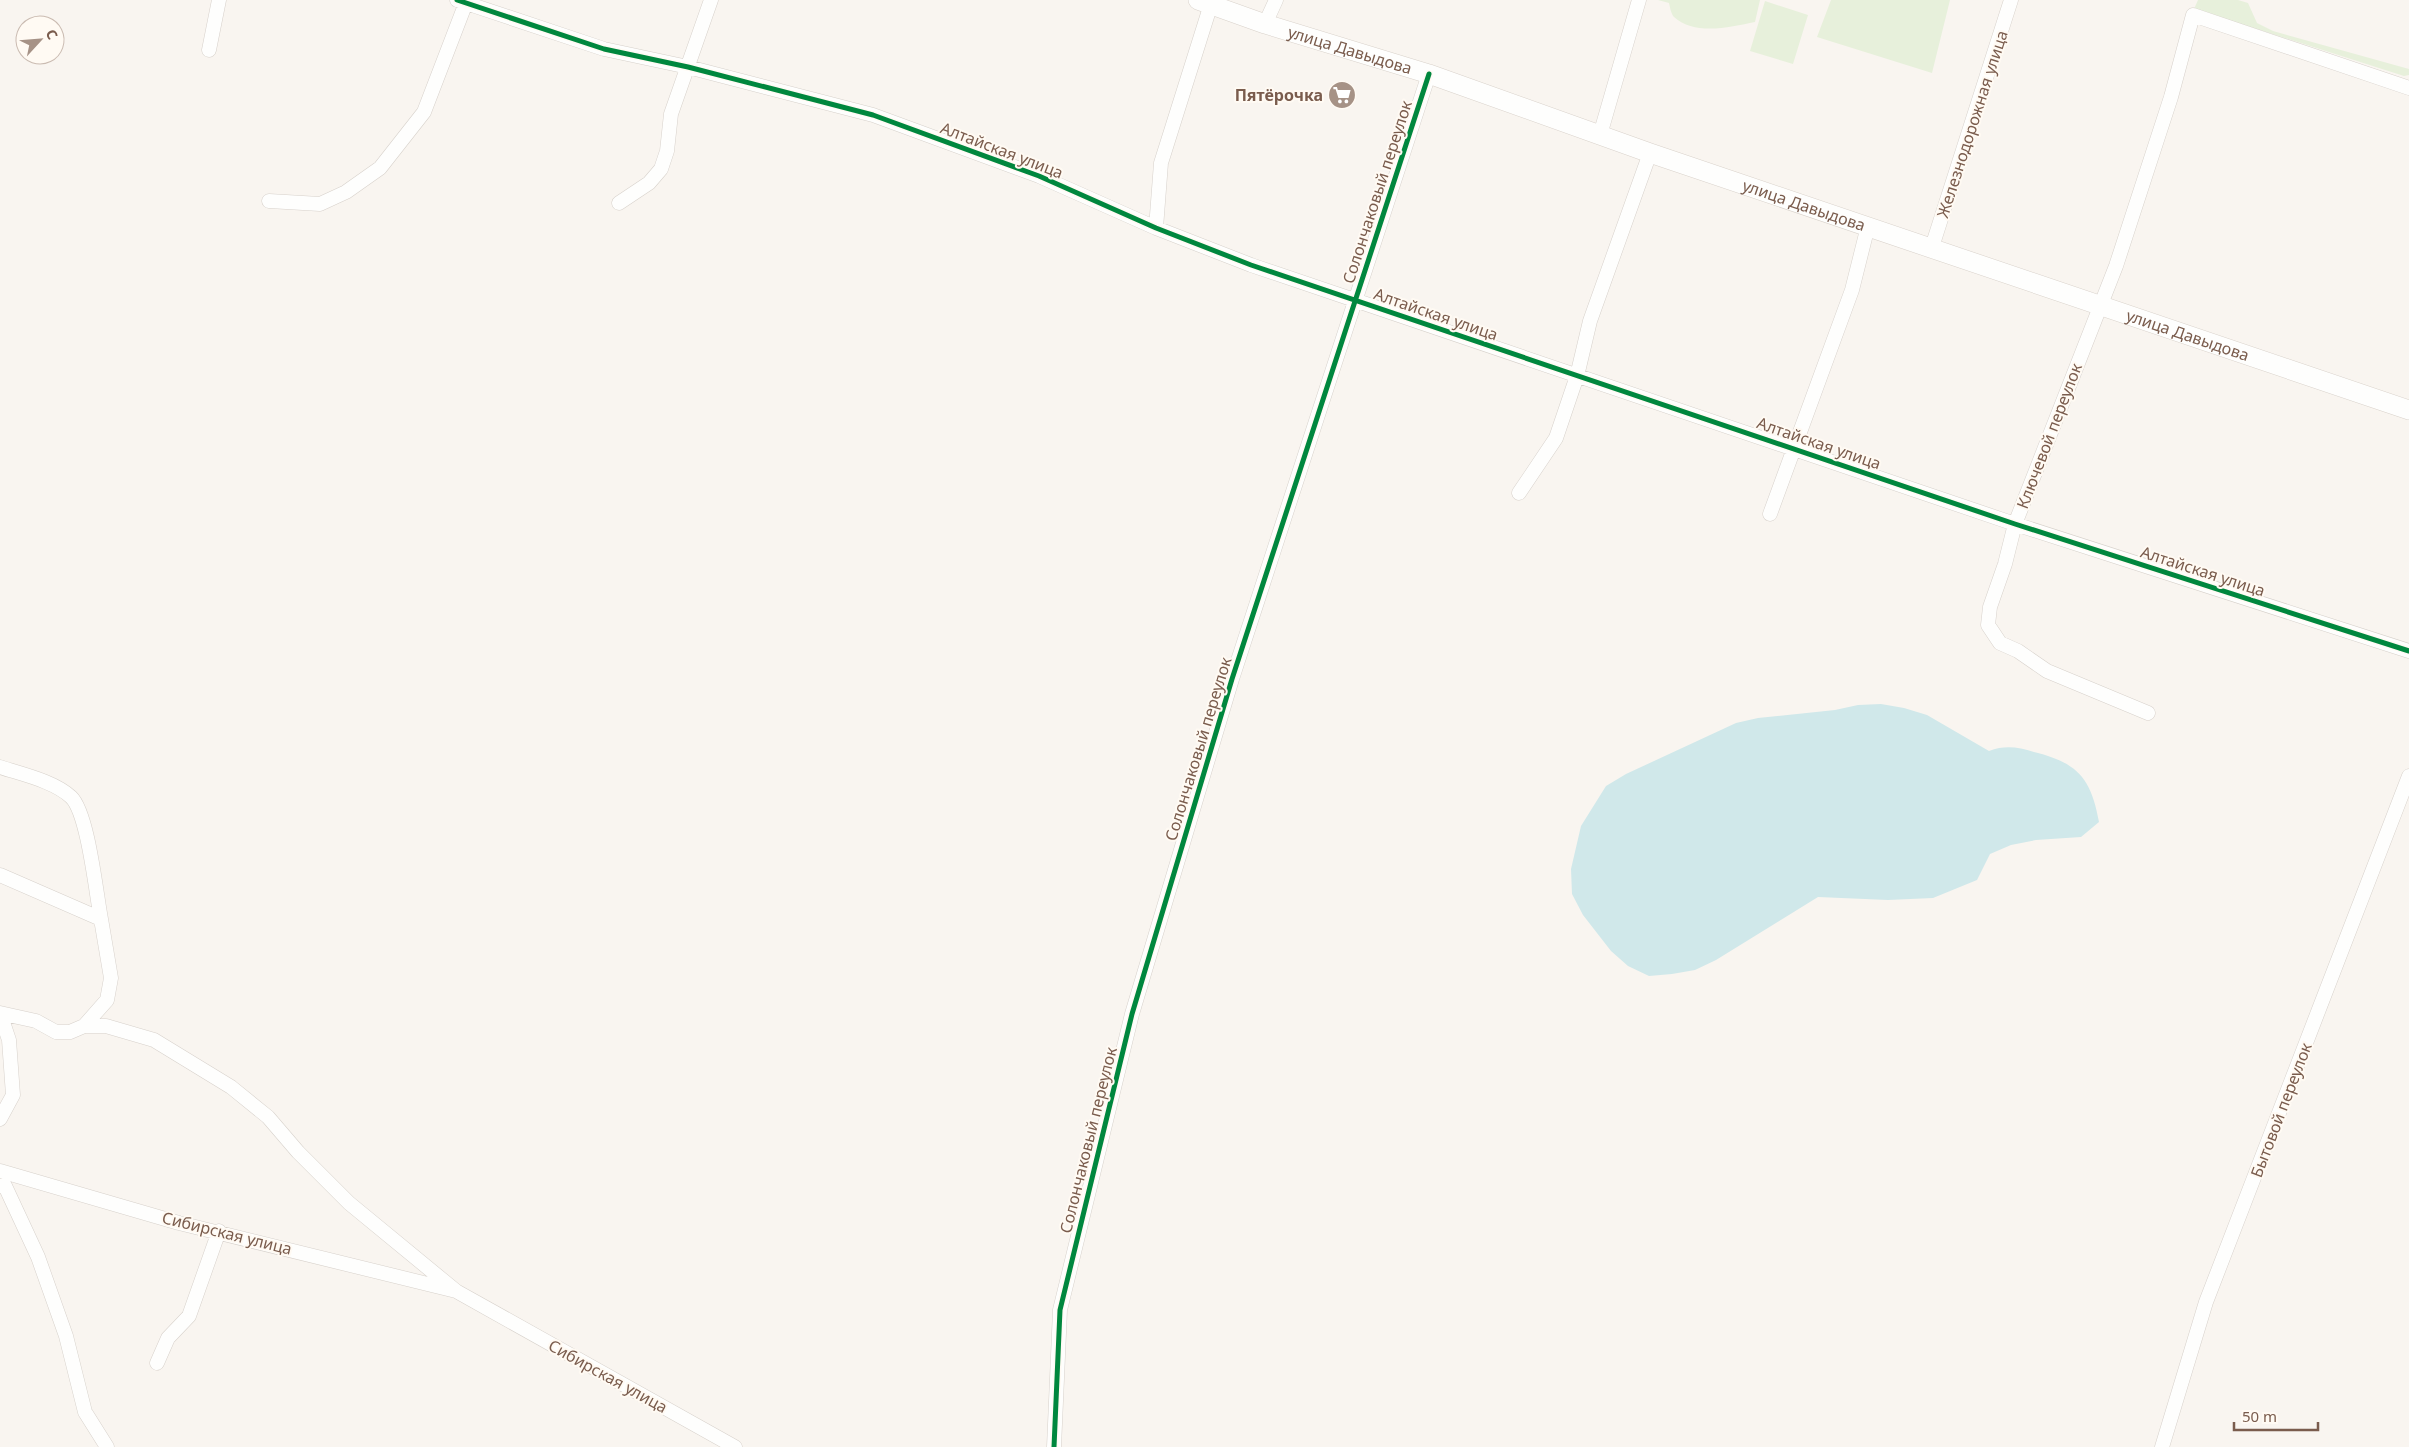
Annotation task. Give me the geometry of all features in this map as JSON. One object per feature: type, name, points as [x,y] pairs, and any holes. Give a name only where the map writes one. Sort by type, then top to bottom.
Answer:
[{"type":"main road","name":"улица Давыдова","points":[[1205,2],[1265,24],[1429,74],[1650,153],[2409,410]]},
{"type":"street","points":[[209,50],[218,0]]},
{"type":"street","points":[[619,203],[649,183],[661,169],[667,151],[671,114],[711,0]]},
{"type":"street","points":[[1265,24],[1276,0]]},
{"type":"street","points":[[1600,135],[1639,0]]},
{"type":"street","name":"Железнодорожная улица","points":[[1932,247],[2011,0]]},
{"type":"street","points":[[269,201],[320,204],[346,192],[380,168],[424,112],[463,1]]},
{"type":"street","name":"Алтайская улица","points":[[463,1],[604,49],[688,67],[873,115],[1039,176],[1156,228],[1251,266],[1355,299],[1577,376],[1794,447],[2015,524],[2409,651]]},
{"type":"street","points":[[1156,228],[1161,163],[1205,2]]},
{"type":"street","name":"Ключевой переулок","points":[[2148,713],[2047,671],[2018,651],[2000,643],[1988,625],[1990,607],[2005,564],[2015,524],[2116,266],[2171,97],[2193,15],[2409,88]]},
{"type":"street","name":"Солончаковый переулок","points":[[1054,1447],[1060,1310],[1132,1014],[1232,679],[1429,74]]},
{"type":"street","points":[[1519,493],[1556,438],[1577,376],[1590,321],[1650,153]]},
{"type":"street","points":[[1770,514],[1852,290],[1868,226]]},
{"type":"street","points":[[0,767],[45,782],[72,797],[84,825],[110,978],[107,1000],[84,1026]]},
{"type":"street","name":"Бытовой переулок","points":[[2162,1447],[2206,1302],[2409,776]]},
{"type":"street","points":[[0,874],[101,919]]},
{"type":"street","points":[[0,1013],[9,1040],[14,1094],[0,1119]]},
{"type":"street","name":"Сибирская улица","points":[[0,1013],[36,1020],[56,1032],[70,1032],[84,1026],[106,1026],[154,1040],[231,1088],[268,1117],[298,1152],[349,1203],[456,1291],[735,1447]]},
{"type":"street","name":"Сибирская улица","points":[[1,1179],[219,1231],[456,1291]]},
{"type":"street","name":"Сибирская улица","points":[[1,1179],[38,1256],[66,1336],[85,1412],[108,1447]]},
{"type":"street","points":[[157,1363],[168,1338],[189,1316],[219,1231]]},
{"type":"green space","points":[[1658,0],[1760,0],[1755,22],[1724,28],[1702,28],[1682,23],[1673,16],[1669,3]]},
{"type":"green space","points":[[1831,0],[1950,0],[1932,73],[1817,37]]},
{"type":"green space","points":[[2198,0],[2238,0],[2248,3],[2257,23],[2273,31],[2409,69],[2409,75],[2404,76],[2194,9]]},
{"type":"green space","points":[[1765,1],[1808,15],[1793,64],[1750,51]]},
{"type":"water","points":[[1881,704],[1927,715],[1989,751],[2006,747],[2017,748],[2062,761],[2072,767],[2087,783],[2096,807],[2099,822],[2081,837],[2036,840],[2011,845],[1990,854],[1977,880],[1933,898],[1888,900],[1818,897],[1716,960],[1695,970],[1649,976],[1628,966],[1611,951],[1583,915],[1572,894],[1571,869],[1581,826],[1606,786],[1626,774],[1736,723],[1758,718],[1835,710],[1858,705]]},
{"type":"cycle path","points":[[457,0],[604,49],[688,67],[873,115],[1039,176],[1156,228],[1251,265],[2015,524],[2409,651]]},
{"type":"cycle path","points":[[1054,1447],[1060,1310],[1132,1014],[1232,679],[1429,74]]},
{"type":"place","name":"Пятёрочка","points":[[1342,95]]}]
